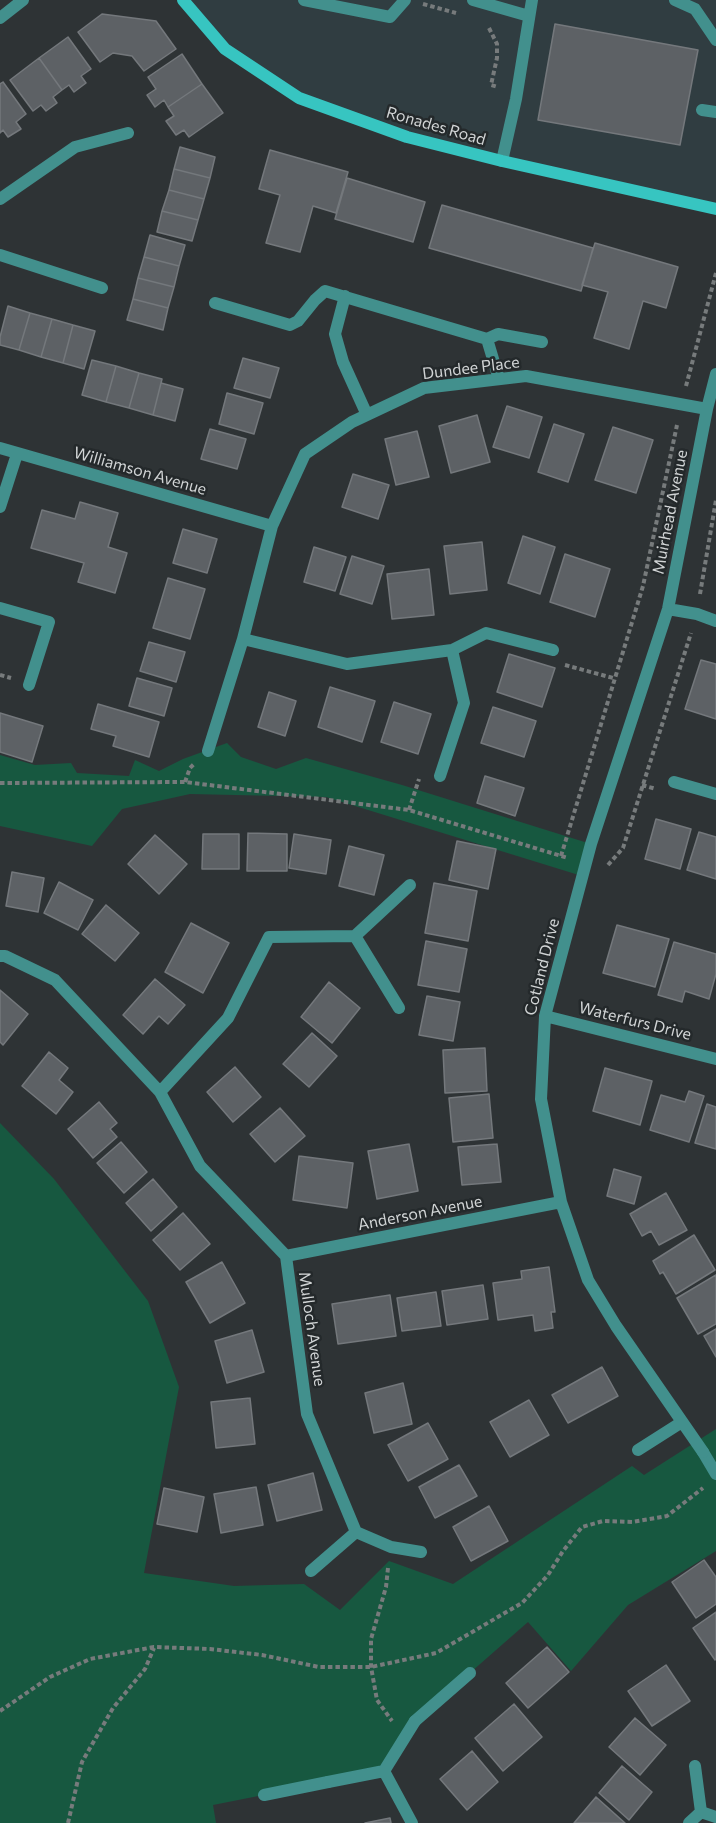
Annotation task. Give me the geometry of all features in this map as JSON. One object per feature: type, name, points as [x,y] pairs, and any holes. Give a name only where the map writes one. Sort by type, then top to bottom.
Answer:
[{"type":"main road","name":"Ronades Road","points":[[183,0],[225,49],[299,98],[407,137],[502,161],[716,209]]},
{"type":"street","points":[[0,18],[23,0]]},
{"type":"street","points":[[305,0],[390,17],[411,1]]},
{"type":"street","points":[[472,0],[529,16]]},
{"type":"street","points":[[502,161],[517,91],[531,0]]},
{"type":"street","points":[[675,0],[695,9],[716,40]]},
{"type":"street","points":[[702,110],[716,112]]},
{"type":"street","points":[[0,199],[75,147],[128,133]]},
{"type":"street","points":[[0,255],[102,288]]},
{"type":"street","points":[[215,303],[290,325],[298,321],[325,291],[487,339],[498,334],[542,342]]},
{"type":"street","points":[[345,296],[334,334],[343,362],[367,415]]},
{"type":"street","points":[[487,339],[499,380]]},
{"type":"street","name":"Muirhead Avenue","points":[[668,609],[707,409],[716,374]]},
{"type":"street","name":"Dundee Place","points":[[208,751],[243,639],[272,526],[305,454],[352,422],[424,388],[526,376],[707,409]]},
{"type":"street","name":"Williamson Avenue","points":[[0,448],[272,526]]},
{"type":"street","points":[[0,507],[17,454]]},
{"type":"street","points":[[0,608],[49,622],[30,685]]},
{"type":"street","points":[[668,609],[697,614],[716,621]]},
{"type":"street","name":"Cotland Drive","points":[[668,609],[586,864],[545,1016],[541,1099],[561,1202],[588,1280],[616,1326],[716,1474]]},
{"type":"street","points":[[243,639],[346,664],[452,650],[486,633],[553,650]]},
{"type":"street","points":[[440,776],[464,703],[452,650]]},
{"type":"street","points":[[674,782],[716,794]]},
{"type":"street","points":[[160,1092],[228,1018],[269,937],[355,936],[410,885]]},
{"type":"street","points":[[355,936],[399,1008]]},
{"type":"street","name":"Mulloch Avenue","points":[[0,956],[5,956],[55,980],[160,1092],[200,1166],[286,1256],[307,1414],[356,1532]]},
{"type":"street","name":"Waterfurs Drive","points":[[545,1016],[716,1059]]},
{"type":"street","name":"Anderson Avenue","points":[[286,1256],[561,1202]]},
{"type":"street","points":[[638,1450],[682,1422]]},
{"type":"street","points":[[311,1571],[356,1532],[391,1547],[421,1552]]},
{"type":"street","points":[[264,1795],[384,1771],[415,1721],[470,1673]]},
{"type":"street","points":[[695,1766],[701,1812]]},
{"type":"street","points":[[384,1771],[412,1823]]},
{"type":"street","points":[[701,1812],[716,1817]]},
{"type":"street","points":[[689,1823],[701,1812]]},
{"type":"path","points":[[411,1],[460,14]]},
{"type":"path","points":[[485,24],[491,29],[497,44],[497,58],[491,85],[517,91]]},
{"type":"path","points":[[561,856],[613,678],[643,586],[681,404],[716,273]]},
{"type":"path","points":[[0,783],[186,782],[409,810],[604,869],[623,848],[697,614],[716,500]]},
{"type":"path","points":[[553,650],[562,664],[613,678]]},
{"type":"path","points":[[0,1711],[50,1677],[90,1659],[154,1647],[231,1651],[319,1667],[371,1667],[436,1653],[522,1603],[548,1575],[582,1527],[603,1521],[632,1522],[667,1516],[708,1485]]},
{"type":"path","points":[[391,1547],[386,1587],[371,1639],[371,1667],[377,1700],[404,1739]]},
{"type":"path","points":[[68,1823],[82,1762],[113,1708],[145,1669],[154,1647]]},
{"type":"shaded area","points":[[183,0],[716,0],[716,209],[502,161],[299,98],[225,49]]},
{"type":"green space","points":[[227,743],[241,757],[276,769],[306,758],[402,785],[591,844],[582,876],[326,797],[190,794],[122,809],[92,846],[0,826],[0,755],[35,765],[71,763],[77,773],[129,776],[135,760],[159,771],[183,759]]},
{"type":"green space","points":[[0,1123],[54,1179],[148,1301],[179,1387],[144,1573],[234,1586],[304,1584],[340,1610],[389,1561],[453,1584],[632,1466],[644,1475],[716,1429],[716,1551],[628,1605],[571,1671],[528,1622],[415,1721],[384,1771],[213,1805],[216,1823],[0,1823]]},
{"type":"building","points":[[102,14],[156,21],[176,49],[144,71],[132,56],[113,53],[100,62],[78,32]]},
{"type":"building","points":[[555,24],[698,50],[680,145],[538,120]]},
{"type":"building","points":[[68,37],[91,69],[81,76],[86,83],[74,92],[69,85],[62,90],[39,58]]},
{"type":"building","points":[[182,54],[202,84],[168,107],[164,100],[155,107],[147,95],[156,89],[148,77]]},
{"type":"building","points":[[39,58],[62,90],[53,97],[57,103],[46,111],[41,105],[33,111],[10,80]]},
{"type":"building","points":[[3,82],[26,114],[16,122],[21,129],[8,137],[3,130],[0,133],[0,84]]},
{"type":"building","points":[[202,84],[223,113],[189,137],[184,130],[176,135],[166,121],[174,116],[168,107]]},
{"type":"building","points":[[180,147],[215,157],[210,178],[174,169]]},
{"type":"building","points":[[270,150],[348,172],[336,213],[313,206],[300,252],[266,243],[280,195],[259,189]]},
{"type":"building","points":[[174,169],[210,178],[204,199],[169,190]]},
{"type":"building","points":[[347,178],[425,202],[413,242],[335,219]]},
{"type":"building","points":[[169,190],[204,199],[198,220],[162,211]]},
{"type":"building","points":[[442,205],[593,248],[581,291],[429,248]]},
{"type":"building","points":[[162,211],[198,220],[192,241],[157,232]]},
{"type":"building","points":[[150,235],[185,245],[179,266],[144,257]]},
{"type":"building","points":[[595,243],[678,267],[666,308],[643,301],[629,349],[594,338],[608,292],[582,285]]},
{"type":"building","points":[[144,257],[179,266],[174,287],[138,278]]},
{"type":"building","points":[[138,278],[174,287],[168,308],[133,299]]},
{"type":"building","points":[[133,299],[168,308],[163,330],[127,320]]},
{"type":"building","points":[[8,306],[30,313],[19,350],[0,345]]},
{"type":"building","points":[[30,313],[52,319],[41,357],[19,350]]},
{"type":"building","points":[[52,319],[73,325],[63,363],[41,357]]},
{"type":"building","points":[[73,325],[95,331],[84,369],[63,363]]},
{"type":"building","points":[[243,358],[279,368],[270,398],[234,388]]},
{"type":"building","points":[[92,360],[116,366],[106,402],[82,395]]},
{"type":"building","points":[[116,366],[139,373],[129,408],[106,402]]},
{"type":"building","points":[[139,373],[162,379],[153,415],[129,408]]},
{"type":"building","points":[[161,383],[183,389],[175,421],[153,415]]},
{"type":"building","points":[[227,393],[263,403],[254,434],[219,424]]},
{"type":"building","points":[[507,406],[542,417],[529,458],[493,447]]},
{"type":"building","points":[[477,415],[490,462],[451,473],[439,426]]},
{"type":"building","points":[[554,424],[584,434],[568,482],[538,472]]},
{"type":"building","points":[[613,427],[653,440],[636,493],[595,480]]},
{"type":"building","points":[[210,429],[246,439],[237,469],[201,459]]},
{"type":"building","points":[[417,431],[429,477],[396,485],[385,439]]},
{"type":"building","points":[[353,474],[389,485],[378,519],[342,507]]},
{"type":"building","points":[[80,502],[118,513],[108,547],[127,553],[115,593],[78,582],[84,563],[31,548],[42,510],[75,519]]},
{"type":"building","points":[[183,529],[217,539],[207,573],[173,563]]},
{"type":"building","points":[[523,536],[555,547],[540,594],[508,583]]},
{"type":"building","points":[[482,542],[487,590],[450,594],[444,546]]},
{"type":"building","points":[[314,547],[346,557],[335,591],[304,582]]},
{"type":"building","points":[[565,554],[610,569],[595,617],[550,602]]},
{"type":"building","points":[[352,556],[384,566],[372,604],[340,594]]},
{"type":"building","points":[[429,569],[434,615],[392,619],[387,574]]},
{"type":"building","points":[[168,578],[205,589],[190,639],[153,628]]},
{"type":"building","points":[[149,642],[185,652],[176,682],[140,671]]},
{"type":"building","points":[[509,654],[555,668],[542,707],[497,692]]},
{"type":"building","points":[[701,660],[716,664],[716,719],[685,709]]},
{"type":"building","points":[[137,678],[172,688],[164,716],[129,706]]},
{"type":"building","points":[[330,687],[375,701],[362,742],[318,727]]},
{"type":"building","points":[[269,692],[296,701],[285,736],[258,727]]},
{"type":"building","points":[[394,702],[431,714],[418,754],[381,742]]},
{"type":"building","points":[[98,704],[159,722],[149,757],[113,746],[116,736],[91,729]]},
{"type":"building","points":[[493,707],[536,721],[524,757],[481,743]]},
{"type":"building","points":[[0,713],[43,726],[32,762],[0,752]]},
{"type":"building","points":[[485,776],[524,788],[515,816],[477,803]]},
{"type":"building","points":[[656,819],[691,829],[680,869],[645,859]]},
{"type":"building","points":[[699,832],[716,837],[716,879],[687,870]]},
{"type":"building","points":[[248,833],[287,834],[287,871],[247,871]]},
{"type":"building","points":[[203,834],[239,834],[239,869],[202,869]]},
{"type":"building","points":[[294,834],[331,840],[326,874],[289,868]]},
{"type":"building","points":[[155,835],[187,864],[159,894],[128,864]]},
{"type":"building","points":[[457,841],[496,849],[488,889],[449,880]]},
{"type":"building","points":[[349,846],[384,855],[374,895],[339,886]]},
{"type":"building","points":[[12,872],[44,878],[38,912],[6,906]]},
{"type":"building","points":[[59,882],[93,900],[78,930],[44,913]]},
{"type":"building","points":[[434,883],[477,891],[468,941],[425,933]]},
{"type":"building","points":[[106,905],[139,933],[115,961],[82,934]]},
{"type":"building","points":[[191,923],[229,943],[203,993],[165,972]]},
{"type":"building","points":[[617,925],[669,939],[655,987],[603,973]]},
{"type":"building","points":[[426,941],[467,949],[459,992],[418,985]]},
{"type":"building","points":[[674,942],[716,954],[716,974],[709,999],[685,991],[682,1002],[658,995]]},
{"type":"building","points":[[155,979],[185,1005],[168,1024],[159,1016],[143,1034],[123,1015]]},
{"type":"building","points":[[329,982],[360,1008],[332,1043],[301,1017]]},
{"type":"building","points":[[0,990],[28,1014],[3,1045],[0,1042]]},
{"type":"building","points":[[427,996],[460,1002],[453,1041],[419,1035]]},
{"type":"building","points":[[312,1033],[337,1056],[309,1087],[283,1064]]},
{"type":"building","points":[[485,1048],[487,1091],[445,1093],[443,1050]]},
{"type":"building","points":[[49,1052],[68,1068],[59,1080],[73,1092],[56,1114],[22,1086]]},
{"type":"building","points":[[235,1067],[261,1097],[233,1122],[207,1092]]},
{"type":"building","points":[[605,1068],[652,1081],[640,1125],[593,1111]]},
{"type":"building","points":[[689,1091],[704,1096],[689,1142],[650,1130],[661,1095],[685,1102]]},
{"type":"building","points":[[489,1094],[493,1138],[453,1142],[449,1098]]},
{"type":"building","points":[[99,1102],[117,1123],[110,1129],[117,1137],[93,1158],[68,1129]]},
{"type":"building","points":[[707,1104],[716,1107],[716,1149],[695,1143]]},
{"type":"building","points":[[280,1108],[305,1136],[275,1162],[250,1134]]},
{"type":"building","points":[[121,1142],[147,1172],[124,1193],[97,1163]]},
{"type":"building","points":[[409,1144],[418,1191],[377,1199],[368,1151]]},
{"type":"building","points":[[497,1144],[501,1182],[462,1185],[458,1147]]},
{"type":"building","points":[[299,1156],[353,1163],[347,1208],[293,1200]]},
{"type":"building","points":[[614,1169],[641,1177],[634,1204],[607,1196]]},
{"type":"building","points":[[153,1179],[177,1207],[151,1231],[126,1203]]},
{"type":"building","points":[[666,1193],[687,1230],[659,1245],[651,1231],[642,1236],[630,1214]]},
{"type":"building","points":[[183,1213],[210,1244],[180,1270],[153,1240]]},
{"type":"building","points":[[694,1235],[715,1270],[676,1294],[663,1272],[660,1274],[653,1261]]},
{"type":"building","points":[[222,1262],[245,1303],[210,1323],[186,1282]]},
{"type":"building","points":[[549,1267],[555,1312],[551,1312],[553,1328],[535,1331],[533,1315],[498,1320],[493,1283],[522,1279],[521,1271]]},
{"type":"building","points":[[716,1275],[716,1324],[698,1334],[677,1298]]},
{"type":"building","points":[[483,1285],[488,1319],[447,1325],[442,1291]]},
{"type":"building","points":[[436,1292],[441,1326],[402,1331],[397,1298]]},
{"type":"building","points":[[390,1295],[396,1336],[338,1344],[332,1304]]},
{"type":"building","points":[[716,1329],[716,1357],[704,1336]]},
{"type":"building","points":[[252,1330],[264,1372],[227,1383],[215,1341]]},
{"type":"building","points":[[602,1367],[618,1396],[568,1423],[552,1395]]},
{"type":"building","points":[[403,1383],[412,1424],[374,1433],[365,1393]]},
{"type":"building","points":[[250,1398],[255,1444],[216,1448],[211,1402]]},
{"type":"building","points":[[529,1400],[549,1435],[510,1457],[490,1422]]},
{"type":"building","points":[[428,1423],[448,1459],[408,1481],[388,1445]]},
{"type":"building","points":[[459,1465],[477,1496],[435,1518],[419,1487]]},
{"type":"building","points":[[313,1473],[322,1510],[277,1521],[268,1485]]},
{"type":"building","points":[[256,1487],[263,1525],[221,1533],[214,1494]]},
{"type":"building","points":[[164,1488],[204,1497],[197,1532],[157,1524]]},
{"type":"building","points":[[489,1506],[508,1541],[471,1561],[453,1527]]},
{"type":"building","points":[[704,1560],[716,1577],[716,1604],[696,1618],[672,1582]]},
{"type":"building","points":[[716,1612],[716,1659],[715,1660],[693,1628]]},
{"type":"building","points":[[547,1647],[569,1672],[528,1708],[506,1683]]},
{"type":"building","points":[[666,1665],[690,1701],[652,1726],[628,1691]]},
{"type":"building","points":[[514,1704],[542,1737],[503,1771],[475,1738]]},
{"type":"building","points":[[635,1718],[666,1745],[640,1775],[609,1747]]},
{"type":"building","points":[[472,1751],[498,1782],[467,1810],[440,1779]]},
{"type":"building","points":[[622,1766],[652,1792],[629,1820],[599,1793]]},
{"type":"building","points":[[596,1797],[625,1823],[574,1823]]},
{"type":"building","points":[[390,1818],[391,1823],[365,1823]]}]
